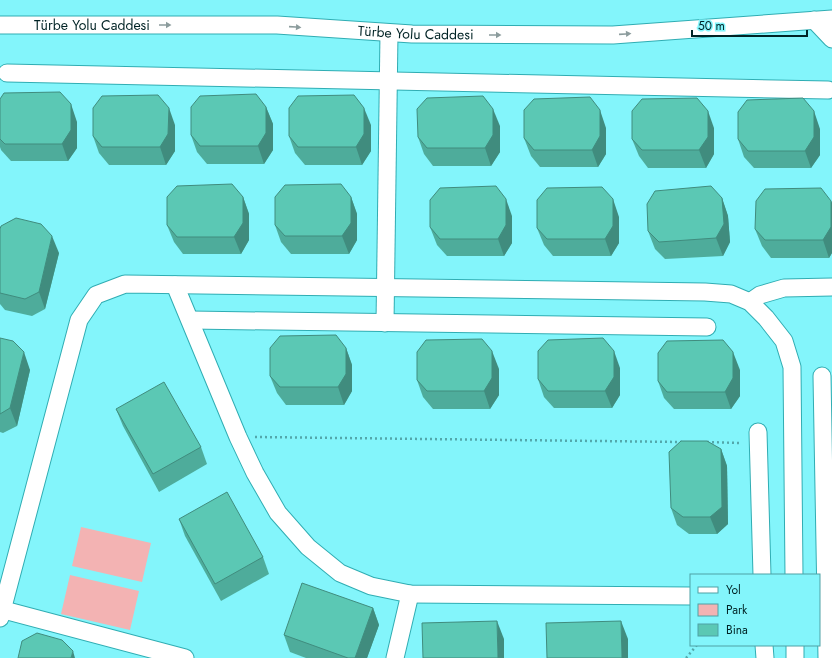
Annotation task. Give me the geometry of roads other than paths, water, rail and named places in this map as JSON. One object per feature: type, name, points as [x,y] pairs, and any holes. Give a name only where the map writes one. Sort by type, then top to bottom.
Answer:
[{"type":"street","name":"Türbe Yolu Caddesi","points":[[0,25],[277,25],[412,34],[613,35],[832,18]]},
{"type":"street","points":[[814,20],[832,39]]},
{"type":"street","points":[[385,322],[389,33]]},
{"type":"street","points":[[7,73],[828,90]]},
{"type":"street","points":[[185,658],[126,651],[1,612],[79,320],[96,295],[126,284],[705,292],[731,294],[750,302],[766,318],[784,341],[792,367],[794,574]]},
{"type":"street","points":[[175,285],[238,437],[255,473],[278,513],[308,547],[340,573],[371,586],[410,594],[690,596]]},
{"type":"street","points":[[750,302],[760,296],[784,288],[832,287]]},
{"type":"street","points":[[190,320],[707,327]]},
{"type":"street","points":[[822,376],[822,588],[827,658]]},
{"type":"street","points":[[758,432],[762,574]]},
{"type":"street","points":[[395,658],[410,594]]},
{"type":"street","points":[[764,646],[765,658]]},
{"type":"street","points":[[795,646],[795,658]]}]
